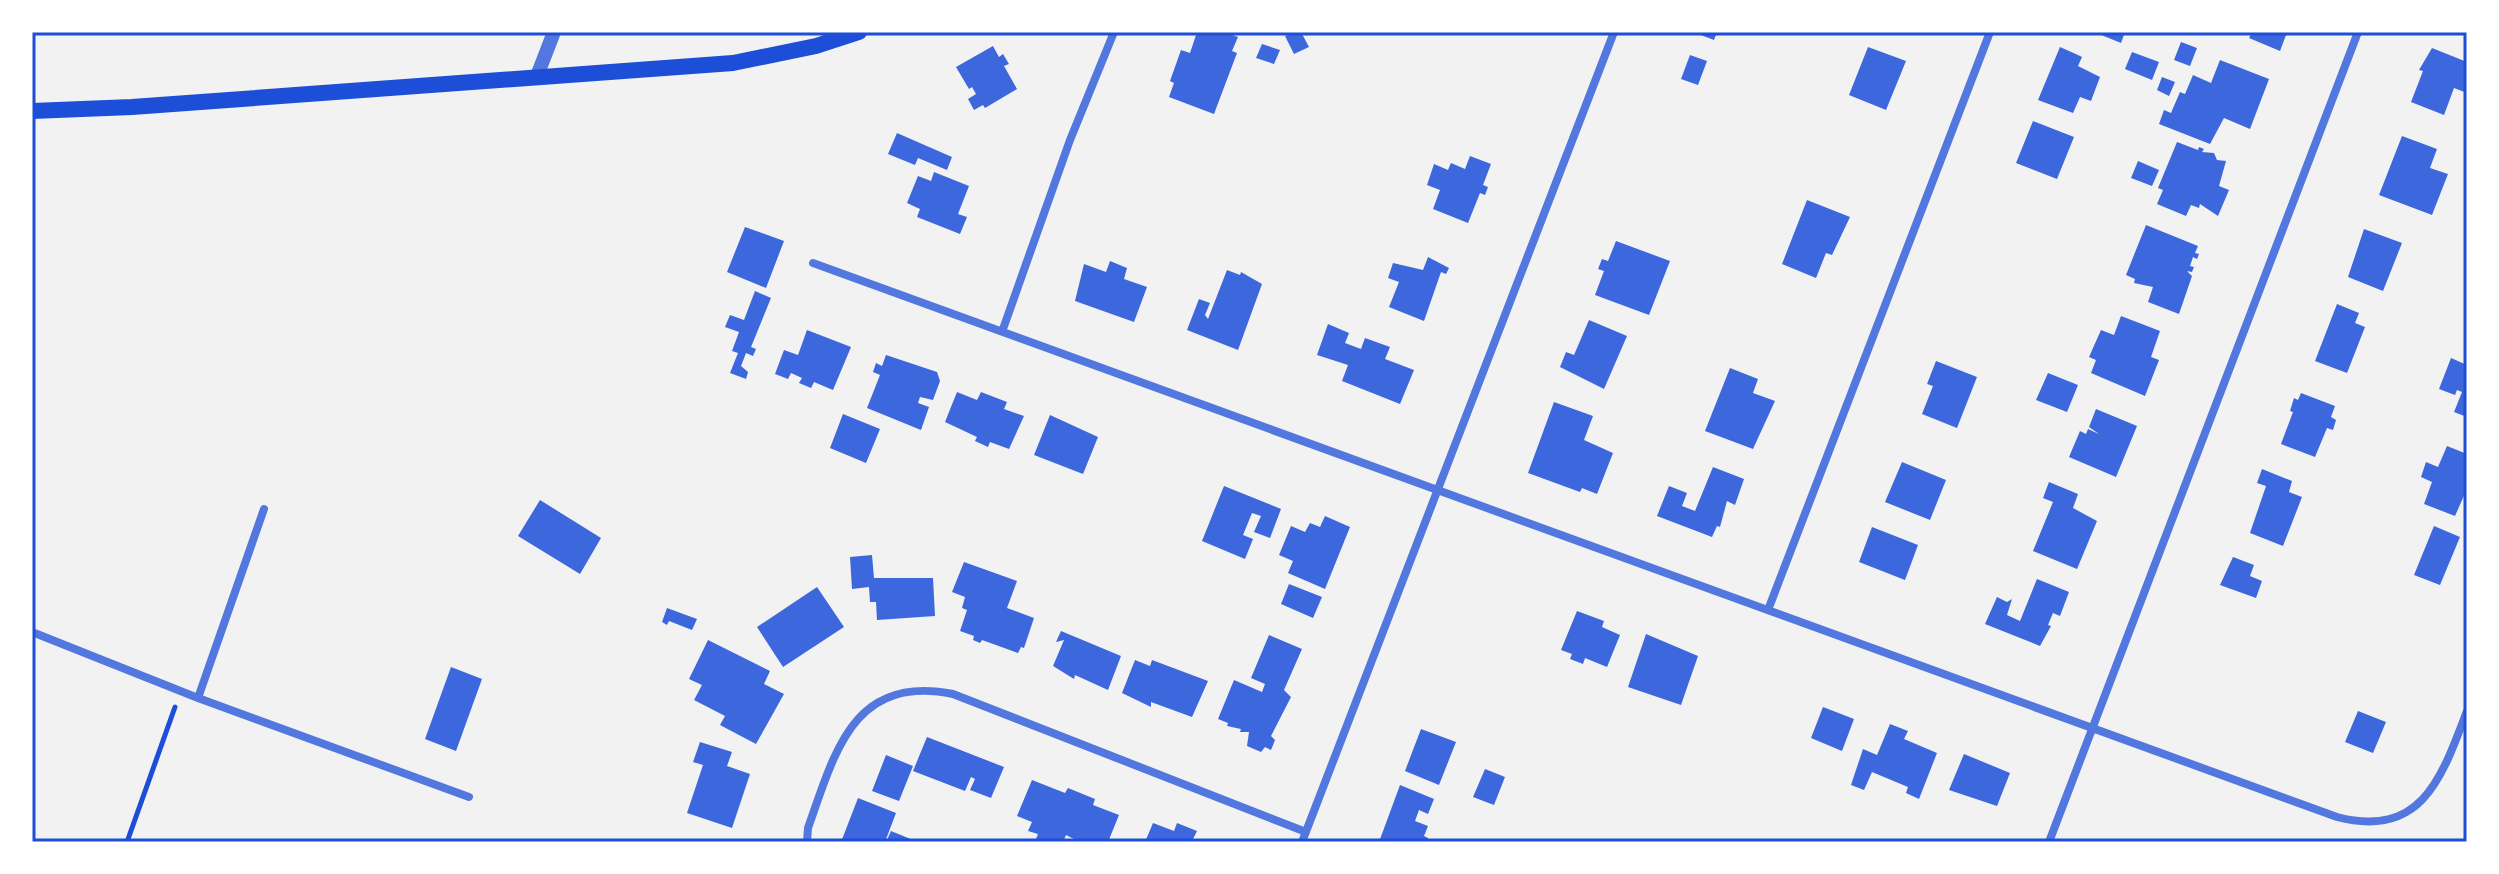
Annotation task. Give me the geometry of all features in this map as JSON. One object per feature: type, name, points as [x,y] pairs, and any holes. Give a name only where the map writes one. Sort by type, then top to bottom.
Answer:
[{"type":"main road","points":[[32,111],[132,107],[733,63],[816,46],[859,32]]},
{"type":"street","points":[[537,76],[554,32]]},
{"type":"street","points":[[1003,329],[1070,140],[1114,32]]},
{"type":"street","points":[[1302,842],[1614,32]]},
{"type":"street","points":[[1768,610],[1990,32]]},
{"type":"street","points":[[2049,842],[2358,32]]},
{"type":"street","points":[[813,263],[1003,329],[2337,817],[2364,823],[2391,821],[2408,812],[2428,794],[2444,771],[2467,711]]},
{"type":"street","points":[[198,698],[264,509]]},
{"type":"street","points":[[32,632],[198,698],[469,797]]},
{"type":"street","points":[[807,842],[826,776],[842,738],[866,710],[892,694],[924,688],[953,694],[1306,832]]},
{"type":"path","points":[[127,842],[180,691]]},
{"type":"building","points":[[1197,32],[1224,32],[1238,37],[1232,51],[1237,53],[1214,114],[1169,97],[1174,83],[1170,81],[1181,50],[1190,53]]},
{"type":"building","points":[[1301,32],[1309,47],[1294,54],[1285,36]]},
{"type":"building","points":[[1693,32],[1717,32],[1714,40]]},
{"type":"building","points":[[2094,32],[2125,32],[2121,43]]},
{"type":"building","points":[[2252,32],[2283,32],[2286,35],[2280,51],[2249,38]]},
{"type":"building","points":[[2181,42],[2197,48],[2190,66],[2174,60]]},
{"type":"building","points":[[1262,44],[1280,50],[1274,64],[1256,58]]},
{"type":"building","points":[[993,46],[999,57],[1003,54],[1009,64],[1004,66],[1017,89],[985,108],[983,105],[974,110],[968,99],[976,94],[972,87],[969,89],[956,67]]},
{"type":"building","points":[[1868,47],[1906,61],[1886,110],[1849,95]]},
{"type":"building","points":[[2060,47],[2082,57],[2078,66],[2100,77],[2091,101],[2080,97],[2073,113],[2038,100]]},
{"type":"building","points":[[2432,48],[2467,62],[2467,93],[2454,88],[2444,115],[2411,102],[2423,71],[2419,70]]},
{"type":"building","points":[[2132,52],[2159,62],[2152,80],[2125,69]]},
{"type":"building","points":[[1690,55],[1707,61],[1698,85],[1681,79]]},
{"type":"building","points":[[2220,60],[2269,79],[2250,129],[2224,118],[2210,144],[2159,124],[2164,110],[2171,113],[2180,92],[2185,94],[2193,75],[2211,83]]},
{"type":"building","points":[[2162,77],[2175,82],[2169,96],[2157,90]]},
{"type":"building","points":[[2033,121],[2074,137],[2057,179],[2016,163]]},
{"type":"building","points":[[897,133],[952,157],[947,170],[918,158],[915,165],[888,154]]},
{"type":"building","points":[[2402,136],[2437,149],[2430,168],[2448,174],[2432,215],[2379,195]]},
{"type":"building","points":[[2177,142],[2198,150],[2199,147],[2204,149],[2202,152],[2214,153],[2217,160],[2226,161],[2219,186],[2229,190],[2218,216],[2200,204],[2199,208],[2191,205],[2186,216],[2157,204],[2163,190],[2158,188]]},
{"type":"building","points":[[1470,156],[1491,164],[1483,185],[1488,187],[1485,195],[1480,193],[1468,223],[1433,209],[1440,190],[1427,185],[1434,164],[1448,170],[1451,163],[1465,169]]},
{"type":"building","points":[[2138,161],[2159,170],[2152,186],[2131,178]]},
{"type":"building","points":[[934,172],[969,186],[958,214],[967,217],[960,234],[917,217],[920,209],[907,203],[918,176],[931,181]]},
{"type":"building","points":[[1807,200],[1850,217],[1832,255],[1826,253],[1816,278],[1782,264]]},
{"type":"building","points":[[2146,225],[2198,246],[2195,253],[2199,254],[2197,259],[2193,257],[2190,266],[2194,267],[2192,272],[2187,271],[2192,276],[2179,314],[2148,302],[2153,287],[2134,283],[2135,279],[2126,275]]},
{"type":"building","points":[[745,227],[784,241],[766,288],[727,272]]},
{"type":"building","points":[[2364,229],[2402,243],[2383,291],[2348,277]]},
{"type":"building","points":[[1616,241],[1670,261],[1649,315],[1595,295],[1604,271],[1598,269],[1602,259],[1608,261]]},
{"type":"building","points":[[1428,257],[1449,268],[1446,274],[1441,272],[1424,321],[1389,307],[1399,282],[1388,278],[1393,263],[1423,270]]},
{"type":"building","points":[[1110,261],[1127,268],[1124,279],[1147,287],[1134,322],[1075,301],[1084,264],[1106,272]]},
{"type":"building","points":[[1227,270],[1240,275],[1241,272],[1262,284],[1238,350],[1187,330],[1199,299],[1210,303],[1205,315],[1208,319]]},
{"type":"building","points":[[755,291],[771,298],[751,347],[756,349],[753,356],[746,353],[741,366],[748,372],[746,379],[730,373],[738,353],[732,351],[739,332],[725,327],[730,315],[744,320]]},
{"type":"building","points":[[2337,304],[2359,313],[2355,323],[2365,327],[2347,373],[2315,361]]},
{"type":"building","points":[[2121,316],[2160,331],[2151,357],[2159,360],[2145,396],[2091,373],[2096,360],[2089,357],[2101,330],[2114,335]]},
{"type":"building","points":[[1589,320],[1627,336],[1604,389],[1560,367],[1566,352],[1574,355]]},
{"type":"building","points":[[1328,324],[1349,333],[1345,343],[1361,349],[1365,338],[1390,347],[1385,359],[1414,370],[1400,404],[1342,381],[1348,365],[1317,355]]},
{"type":"building","points":[[807,330],[851,347],[833,390],[814,382],[811,388],[799,383],[802,378],[791,373],[788,379],[775,374],[784,350],[798,355]]},
{"type":"building","points":[[886,355],[937,372],[940,381],[933,400],[920,397],[918,403],[929,407],[921,430],[867,408],[880,375],[873,372],[876,363],[882,366]]},
{"type":"building","points":[[2451,358],[2467,365],[2467,417],[2454,412],[2462,392],[2457,390],[2455,395],[2439,389]]},
{"type":"building","points":[[1936,361],[1977,377],[1957,428],[1922,414],[1933,386],[1927,384]]},
{"type":"building","points":[[1730,368],[1758,379],[1753,393],[1775,401],[1753,449],[1705,431]]},
{"type":"building","points":[[2048,373],[2078,385],[2067,412],[2036,400]]},
{"type":"building","points":[[957,392],[977,400],[981,392],[1007,402],[1004,409],[1024,416],[1009,449],[990,442],[988,447],[975,441],[977,437],[945,422]]},
{"type":"building","points":[[2301,393],[2335,406],[2331,417],[2336,420],[2333,430],[2327,428],[2315,457],[2281,444],[2293,412],[2290,411],[2294,398],[2298,400]]},
{"type":"building","points":[[1554,402],[1593,416],[1584,440],[1613,453],[1597,494],[1582,488],[1580,492],[1528,473]]},
{"type":"building","points":[[2096,409],[2137,426],[2116,477],[2069,457],[2080,431],[2086,434],[2088,429],[2099,434],[2089,427]]},
{"type":"building","points":[[843,414],[880,429],[866,463],[830,448]]},
{"type":"building","points":[[1050,415],[1098,437],[1083,474],[1034,455]]},
{"type":"building","points":[[2447,446],[2467,454],[2467,489],[2455,516],[2424,504],[2432,482],[2421,477],[2426,462],[2438,467]]},
{"type":"building","points":[[1902,462],[1946,480],[1930,520],[1885,502]]},
{"type":"building","points":[[1713,467],[1744,479],[1735,505],[1727,501],[1720,527],[1717,526],[1712,537],[1657,516],[1669,486],[1687,493],[1682,506],[1695,511]]},
{"type":"building","points":[[2262,469],[2292,481],[2289,492],[2302,497],[2283,546],[2250,533],[2266,486],[2257,483]]},
{"type":"building","points":[[2049,482],[2078,494],[2073,508],[2097,521],[2077,569],[2033,551],[2053,502],[2043,498]]},
{"type":"building","points":[[1224,486],[1281,509],[1270,538],[1254,532],[1261,516],[1252,513],[1243,535],[1253,539],[1245,559],[1202,541]]},
{"type":"building","points":[[540,500],[601,538],[580,574],[518,536]]},
{"type":"building","points":[[1325,516],[1350,527],[1325,589],[1288,573],[1293,561],[1279,555],[1291,526],[1305,532],[1310,523],[1320,527]]},
{"type":"building","points":[[2434,526],[2460,537],[2440,585],[2414,575]]},
{"type":"building","points":[[1872,527],[1918,545],[1905,580],[1859,562]]},
{"type":"building","points":[[872,555],[874,578],[933,578],[935,616],[877,620],[876,602],[870,602],[869,587],[852,589],[850,557]]},
{"type":"building","points":[[2233,557],[2254,565],[2250,576],[2262,581],[2256,598],[2220,585]]},
{"type":"building","points":[[964,562],[1017,581],[1007,608],[1034,618],[1024,648],[1021,647],[1018,653],[982,640],[980,643],[973,640],[974,636],[960,631],[967,610],[962,608],[965,597],[952,592]]},
{"type":"building","points":[[2037,579],[2069,592],[2060,616],[2053,613],[2048,625],[2051,626],[2040,646],[1985,624],[1997,597],[2007,602],[2012,599],[2007,615],[2020,621]]},
{"type":"building","points":[[1289,584],[1322,597],[1313,618],[1281,604]]},
{"type":"building","points":[[817,587],[844,627],[783,667],[757,627]]},
{"type":"building","points":[[667,608],[697,619],[692,630],[669,621],[667,625],[662,622]]},
{"type":"building","points":[[1577,611],[1604,621],[1602,627],[1620,635],[1607,667],[1585,658],[1583,664],[1570,659],[1572,654],[1561,650]]},
{"type":"building","points":[[1061,631],[1121,656],[1108,690],[1075,675],[1074,679],[1053,666],[1064,640],[1056,642]]},
{"type":"building","points":[[1646,634],[1698,656],[1681,705],[1628,687]]},
{"type":"building","points":[[1269,635],[1302,649],[1284,690],[1291,697],[1271,736],[1275,740],[1271,750],[1265,747],[1261,752],[1247,746],[1249,732],[1240,732],[1241,729],[1227,726],[1228,723],[1218,719],[1234,680],[1262,692],[1265,684],[1251,678]]},
{"type":"building","points":[[708,640],[770,671],[764,684],[784,694],[756,744],[720,725],[725,716],[694,700],[702,685],[689,679]]},
{"type":"building","points":[[1135,660],[1150,666],[1152,660],[1208,681],[1192,717],[1151,702],[1151,707],[1122,693]]},
{"type":"building","points":[[451,667],[482,679],[456,751],[425,739]]},
{"type":"building","points":[[1823,707],[1854,719],[1842,751],[1811,738]]},
{"type":"building","points":[[2358,711],[2386,722],[2373,753],[2345,742]]},
{"type":"building","points":[[1890,724],[1908,731],[1904,739],[1937,753],[1919,799],[1906,793],[1908,787],[1872,772],[1864,790],[1851,785],[1863,749],[1877,755]]},
{"type":"building","points":[[1421,729],[1456,742],[1439,785],[1405,771]]},
{"type":"building","points":[[927,737],[1004,767],[991,798],[970,790],[975,779],[971,777],[965,791],[913,771]]},
{"type":"building","points":[[700,742],[732,752],[727,766],[750,774],[732,828],[687,813],[703,765],[693,762]]},
{"type":"building","points":[[1964,754],[2010,773],[1997,806],[1949,790]]},
{"type":"building","points":[[886,755],[913,766],[899,801],[872,791]]},
{"type":"building","points":[[1485,769],[1505,777],[1494,805],[1473,797]]},
{"type":"building","points":[[1032,780],[1065,793],[1068,788],[1095,799],[1093,805],[1119,815],[1108,842],[1080,842],[1066,835],[1063,842],[1036,839],[1038,834],[1028,831],[1032,822],[1017,816]]},
{"type":"building","points":[[1400,785],[1434,799],[1428,814],[1419,810],[1415,821],[1428,826],[1424,836],[1428,838],[1427,842],[1379,842]]},
{"type":"building","points":[[858,798],[896,813],[885,842],[841,842]]},
{"type":"building","points":[[1153,823],[1174,831],[1177,823],[1197,831],[1193,839],[1200,842],[1145,842]]},
{"type":"building","points":[[891,831],[918,842],[886,842]]}]
